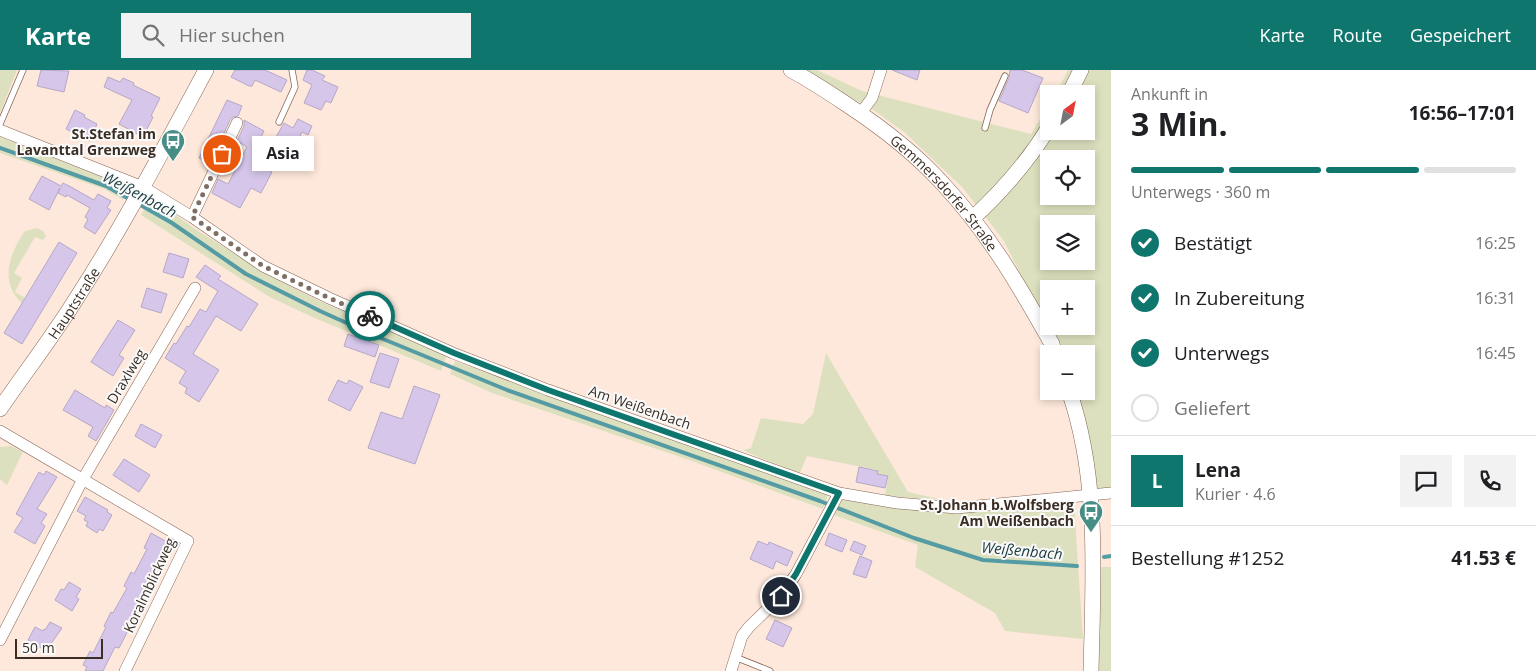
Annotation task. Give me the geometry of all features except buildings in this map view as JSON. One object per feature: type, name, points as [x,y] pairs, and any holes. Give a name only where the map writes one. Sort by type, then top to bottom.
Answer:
[{"type":"main road","name":"Hauptstraße","points":[[0,409],[77,298],[141,190],[206,70]]},
{"type":"main road","name":"Gemmersdorfer Straße","points":[[791,70],[805,77],[860,114],[917,158],[943,183],[998,253],[1021,288],[1052,345]]},
{"type":"main road","points":[[1074,85],[1081,70]]},
{"type":"main road","points":[[972,218],[1010,181],[1042,140]]},
{"type":"main road","points":[[1071,400],[1086,458],[1090,496],[1093,580],[1090,671]]},
{"type":"street","points":[[860,114],[872,98],[881,70]]},
{"type":"street","points":[[192,217],[236,123]]},
{"type":"street","name":"Am Weißenbach","points":[[0,130],[141,190],[192,217],[263,266],[329,298],[454,353],[548,390],[838,494],[897,503],[957,508],[1111,493]]},
{"type":"street","name":"Draxlweg","points":[[83,479],[195,288]]},
{"type":"street","name":"Koralmblickweg","points":[[0,431],[188,541],[125,671]]},
{"type":"street","points":[[0,640],[83,479]]},
{"type":"street","points":[[731,671],[742,636],[781,596],[796,574],[838,494]]},
{"type":"lane","points":[[0,124],[23,70]]},
{"type":"lane","points":[[279,122],[295,87],[292,70]]},
{"type":"lane","points":[[985,128],[990,110],[1005,76]]},
{"type":"lane","points":[[735,657],[770,671]]},
{"type":"green space","points":[[0,70],[17,70],[0,113]]},
{"type":"green space","points":[[801,70],[817,70],[862,91],[1031,134],[1040,120],[1040,140],[1095,140],[1095,85],[1060,85],[1068,70],[1111,70],[1111,495],[1095,496],[1075,400],[1095,400],[1095,345],[1054,345],[1050,335],[1095,335],[1095,280],[1040,280],[1040,314],[1004,241],[962,187],[904,132],[872,109]]},
{"type":"green space","points":[[0,137],[129,187],[123,200],[104,189],[0,153]]},
{"type":"green space","points":[[150,198],[195,229],[264,272],[319,301],[437,350],[446,357],[441,371],[310,316],[268,296],[141,215]]},
{"type":"green space","points":[[37,228],[43,231],[46,236],[43,240],[35,237],[14,273],[22,278],[15,292],[25,298],[22,303],[11,287],[9,268],[14,250],[25,231]]},
{"type":"green space","points":[[826,353],[908,492],[943,500],[885,496],[888,476],[877,474],[877,470],[807,456],[799,475],[743,450],[751,448],[761,418],[803,424],[813,414]]},
{"type":"green space","points":[[455,361],[827,495],[827,499],[823,509],[689,460],[492,393],[450,374]]},
{"type":"green space","points":[[11,446],[23,452],[7,485],[0,479],[0,447]]},
{"type":"green space","points":[[842,500],[938,513],[1074,503],[1083,639],[1005,631],[995,613],[915,567],[918,545],[834,515]]},
{"type":"green space","points":[[1100,567],[1111,567],[1111,671],[1098,671]]},
{"type":"waterway","name":"Weißenbach","points":[[0,148],[106,186],[131,200]]},
{"type":"waterway","name":"Weißenbach","points":[[137,203],[172,223],[246,274],[371,334],[507,390],[820,501],[914,538],[983,560],[1077,566]]},
{"type":"waterway","name":"Weißenbach","points":[[1104,557],[1111,556]]},
{"type":"way so far","points":[[222,154],[192,217],[263,266],[370,316]]},
{"type":"place","name":"Asia","points":[[222,154]]},
{"type":"place","name":"St.Stefan im Lavanttal Grenzweg","points":[[173,162]]},
{"type":"place","name":"St.Johann b.Wolfsberg Am Weißenbach","points":[[1091,533]]},
{"type":"route","points":[[370,316],[454,353],[548,390],[839,493],[796,574],[781,596]]}]
